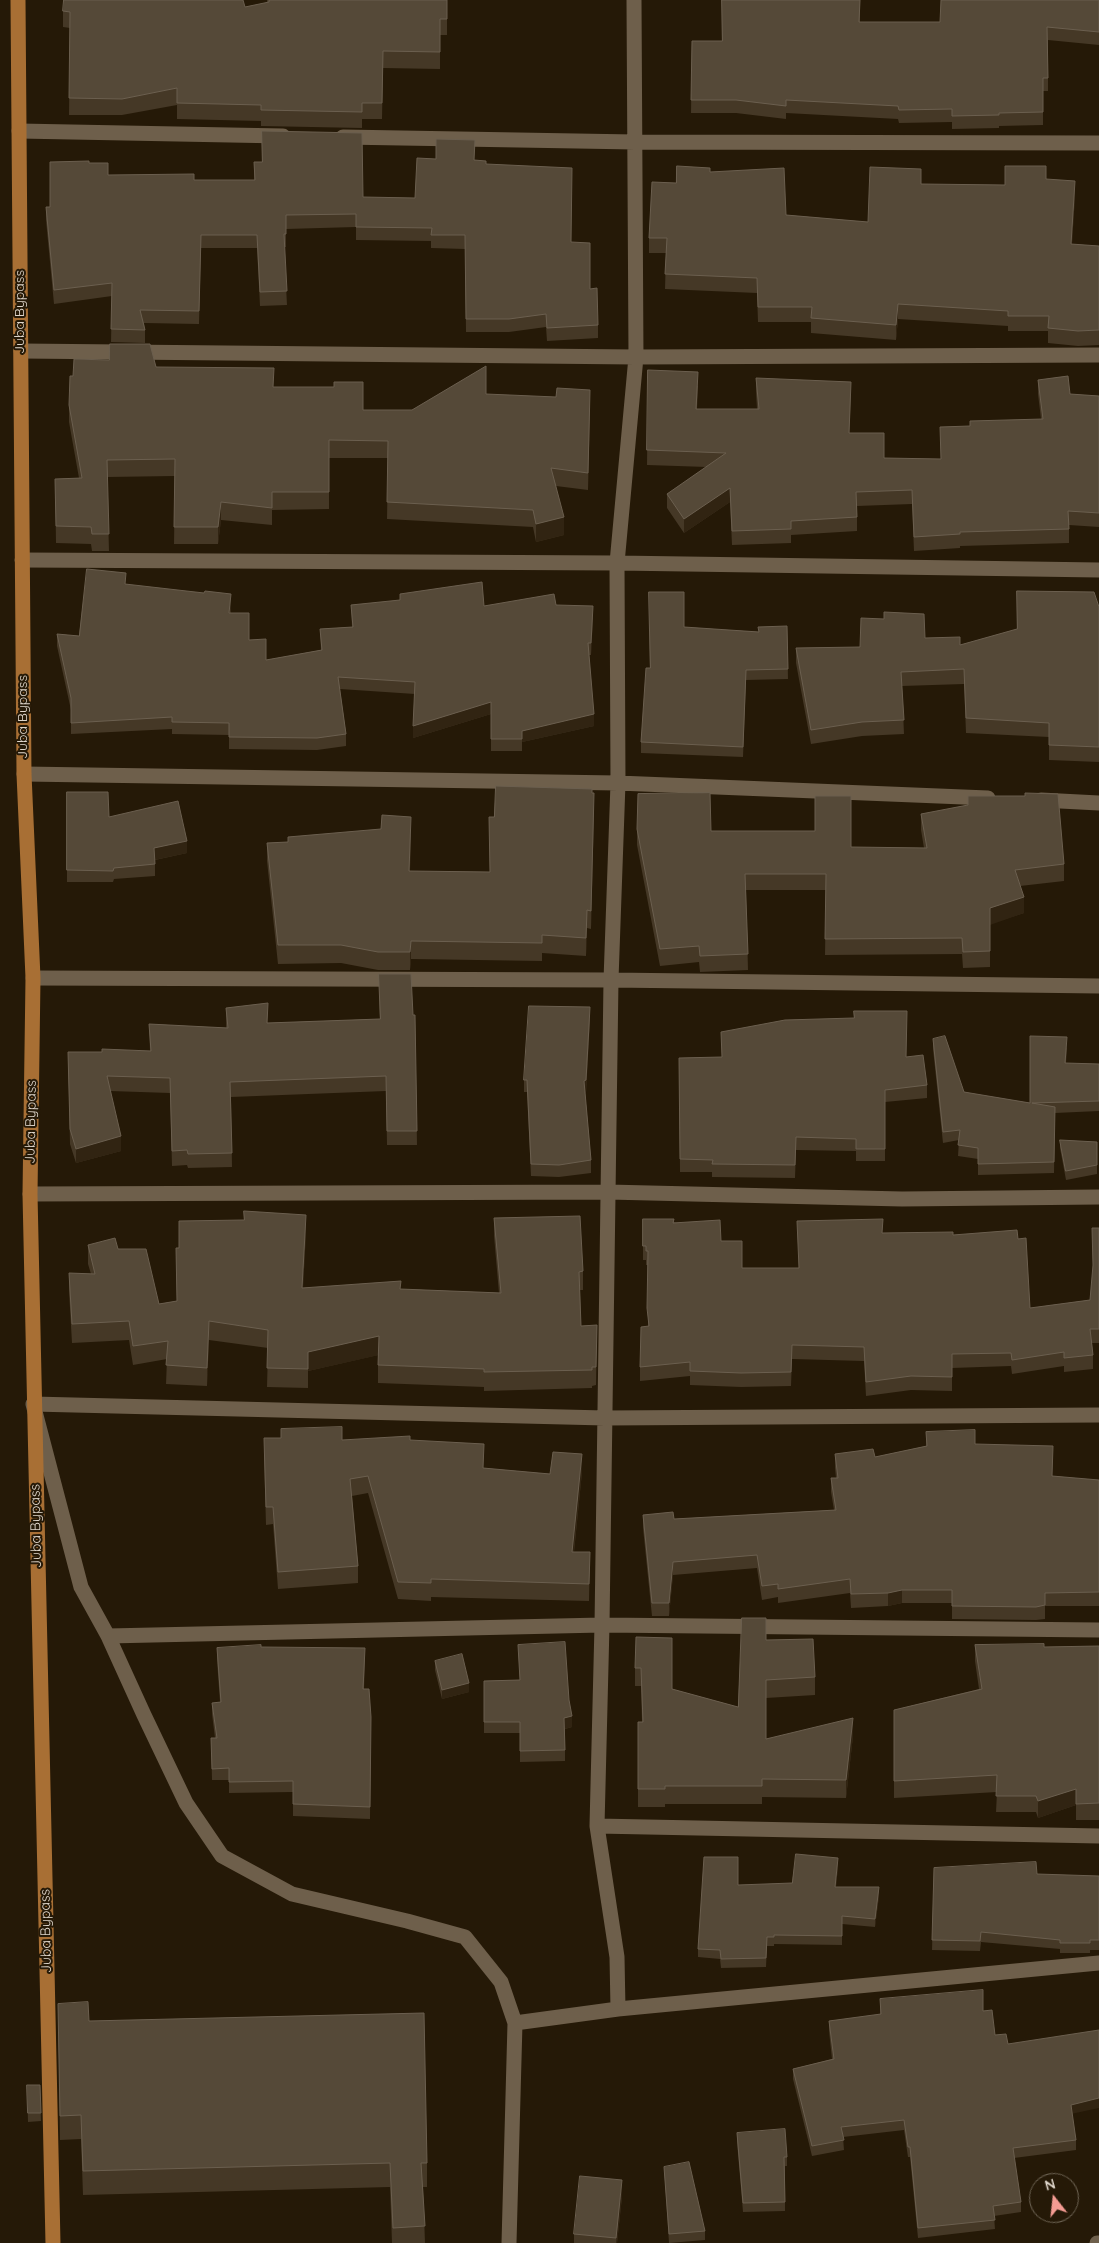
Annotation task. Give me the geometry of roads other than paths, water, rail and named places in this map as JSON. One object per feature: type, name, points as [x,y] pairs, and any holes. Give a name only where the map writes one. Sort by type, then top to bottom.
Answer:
[{"type":"main road","name":"Juba Bypass","points":[[18,0],[24,774],[33,978],[30,1194],[53,2243]]},
{"type":"street","points":[[618,2009],[617,1957],[596,1826],[602,1625],[611,980],[618,783],[617,563],[636,356],[634,0]]},
{"type":"street","points":[[19,131],[297,136]]},
{"type":"street","points":[[327,137],[635,142],[1099,143]]},
{"type":"street","points":[[21,350],[636,356],[1099,355]]},
{"type":"street","points":[[22,560],[617,563],[1099,570]]},
{"type":"street","points":[[24,774],[618,783],[1001,798]]},
{"type":"street","points":[[1030,800],[1099,803]]},
{"type":"street","points":[[33,978],[611,980],[1099,986]]},
{"type":"street","points":[[30,1194],[608,1192],[902,1199],[1099,1196]]},
{"type":"street","points":[[509,2243],[515,2023],[501,1982],[465,1937],[407,1921],[292,1894],[222,1856],[186,1803],[108,1636],[81,1587],[34,1404],[605,1418],[1099,1415]]},
{"type":"street","points":[[108,1636],[602,1625],[1099,1630]]},
{"type":"street","points":[[596,1826],[1099,1836]]},
{"type":"street","points":[[515,2023],[618,2009],[1099,1963]]}]
